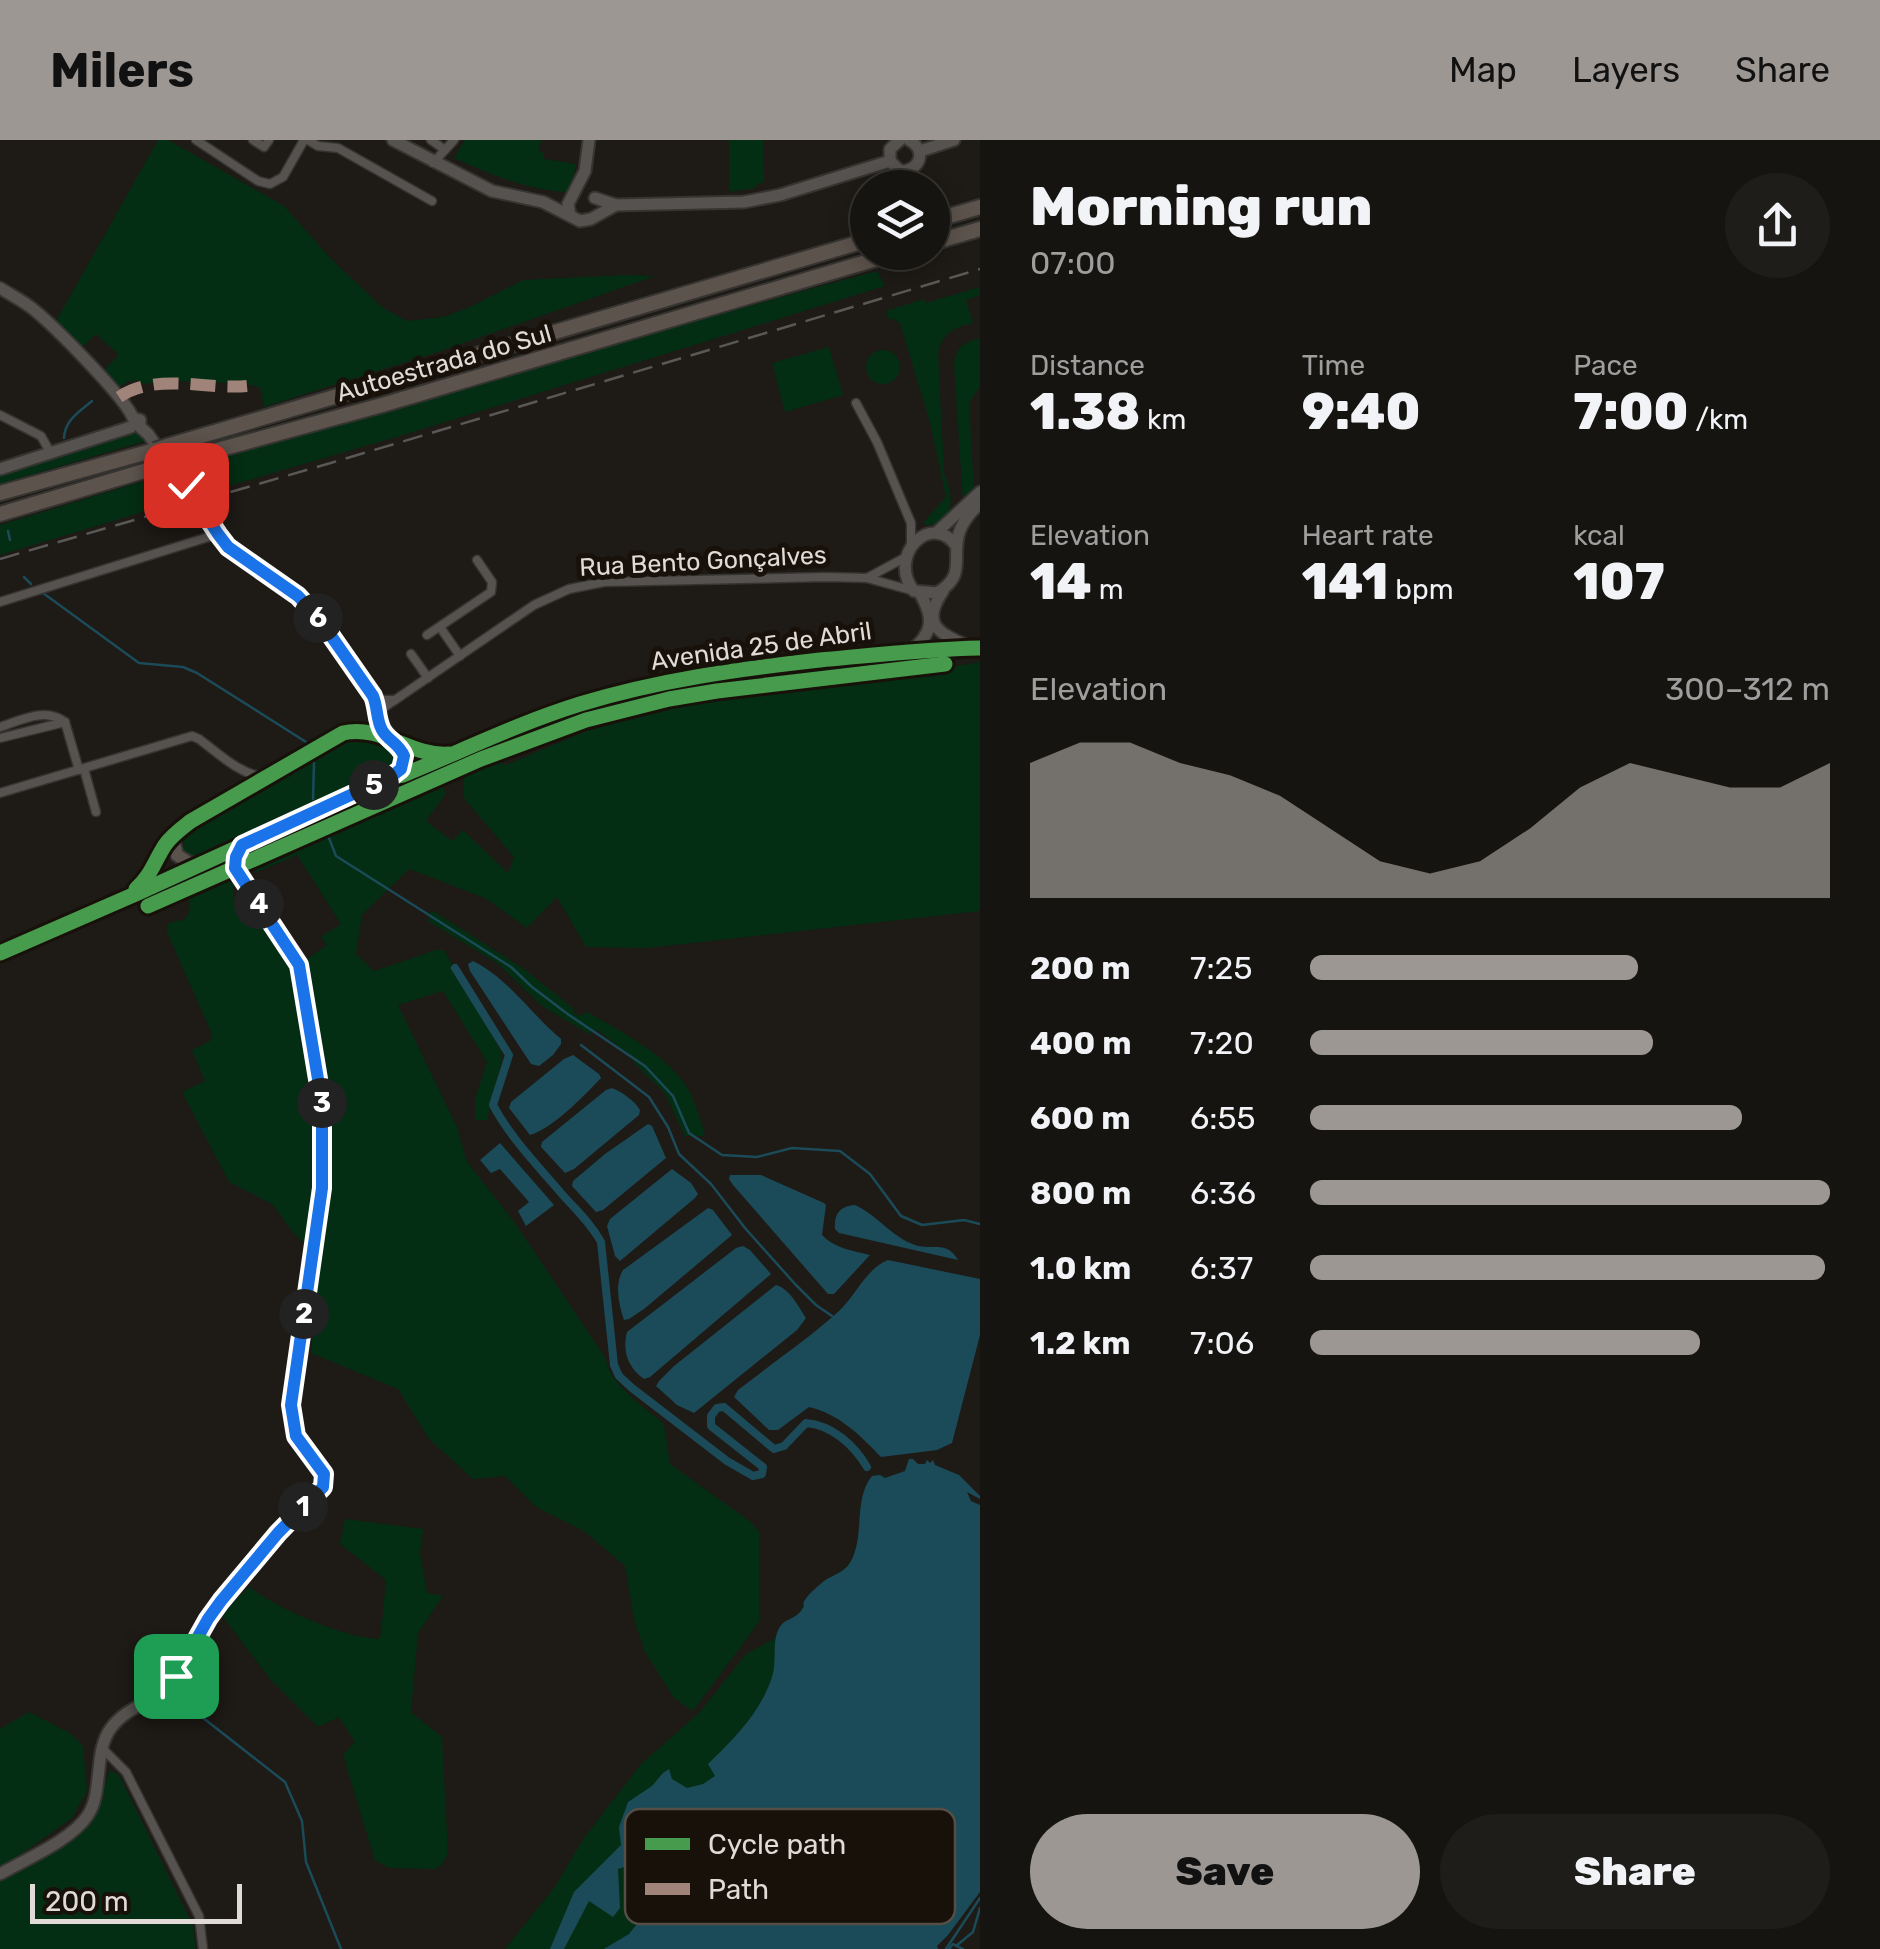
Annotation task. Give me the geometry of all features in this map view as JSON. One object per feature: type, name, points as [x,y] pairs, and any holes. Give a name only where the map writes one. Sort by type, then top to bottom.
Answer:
[{"type":"highway","points":[[950,216],[980,207]]},
{"type":"highway","points":[[950,238],[980,229]]},
{"type":"highway","name":"Autoestrada do Sul","points":[[0,494],[850,245]]},
{"type":"highway","name":"Autoestrada do Sul","points":[[0,514],[850,267]]},
{"type":"main road","name":"Avenida 25 de Abril","points":[[0,953],[392,776],[403,775],[545,716],[660,683],[764,666],[977,647]]},
{"type":"main road","name":"Avenida 25 de Abril","points":[[120,900],[149,877],[164,845],[177,832],[343,733],[355,731]]},
{"type":"main road","points":[[355,731],[366,731],[433,755],[449,754]]},
{"type":"main road","points":[[391,740],[402,750],[404,762],[392,776]]},
{"type":"main road","points":[[177,832],[177,855],[189,863],[202,862]]},
{"type":"street","points":[[196,140],[258,181],[270,184],[283,177],[306,140],[338,148],[432,201]]},
{"type":"street","points":[[253,140],[264,148],[268,140]]},
{"type":"street","points":[[393,140],[492,191],[543,202],[585,221],[616,205],[744,202],[780,195],[890,161]]},
{"type":"street","points":[[431,140],[445,150]]},
{"type":"street","points":[[433,162],[454,140]]},
{"type":"street","points":[[570,215],[568,209],[584,172],[589,140]]},
{"type":"street","points":[[895,142],[889,153],[890,161],[897,169],[908,171],[918,163],[914,144],[954,140]]},
{"type":"street","points":[[584,172],[597,209],[595,214]]},
{"type":"street","points":[[543,202],[585,192],[616,205]]},
{"type":"street","points":[[0,288],[34,310],[119,396],[135,424],[148,434],[228,547],[298,596],[320,620],[373,696],[378,717],[391,740]]},
{"type":"street","points":[[856,403],[911,522],[904,567],[929,614],[929,628],[922,642],[910,650]]},
{"type":"street","points":[[0,415],[41,436],[50,452]]},
{"type":"street","points":[[0,469],[135,424]]},
{"type":"street","points":[[907,554],[913,544],[933,533],[980,492]]},
{"type":"street","points":[[977,647],[950,640],[936,628],[933,616],[940,595],[956,570],[960,529],[980,504]]},
{"type":"street","points":[[911,522],[919,530],[950,537],[957,548]]},
{"type":"street","points":[[0,602],[218,534]]},
{"type":"street","name":"Rua Bento Gonçalves","points":[[867,578],[907,554]]},
{"type":"street","points":[[427,635],[493,588],[477,560]]},
{"type":"street","name":"Rua Bento Gonçalves","points":[[378,717],[395,700],[534,605],[588,584],[748,577],[867,578],[917,592]]},
{"type":"street","points":[[917,592],[937,593],[946,587]]},
{"type":"street","points":[[440,626],[460,656]]},
{"type":"street","points":[[411,654],[428,678]]},
{"type":"street","points":[[355,731],[370,717],[370,703],[361,682]]},
{"type":"street","points":[[373,696],[395,700]]},
{"type":"street","points":[[0,726],[43,714],[65,722],[96,812]]},
{"type":"street","points":[[0,738],[65,722]]},
{"type":"street","points":[[0,793],[192,736],[238,768],[267,778]]},
{"type":"street","points":[[238,768],[244,782],[239,794]]},
{"type":"street","points":[[235,868],[242,845]]},
{"type":"street","points":[[0,1874],[58,1841],[88,1816],[95,1802],[106,1733],[130,1708],[167,1688],[221,1601],[278,1533],[320,1492],[324,1481],[322,1471],[296,1436],[291,1405],[322,1188],[322,1103],[299,965],[235,868],[220,862],[202,862]]},
{"type":"street","points":[[102,1748],[126,1772],[199,1916],[203,1949]]},
{"type":"green space","points":[[158,140],[168,140],[284,206],[333,261],[383,308],[407,321],[443,317],[523,280],[655,276],[438,352],[264,407],[260,387],[246,384],[129,381],[119,387],[104,370],[119,355],[96,334],[81,348],[55,323]]},
{"type":"green space","points":[[465,140],[541,140],[539,152],[544,153],[544,159],[576,164],[572,186],[566,192],[537,188],[467,164],[454,158]]},
{"type":"green space","points":[[729,140],[763,140],[764,182],[756,188],[729,192]]},
{"type":"green space","points":[[877,271],[885,286],[201,494],[183,468],[703,319]]},
{"type":"green space","points":[[980,287],[980,295],[966,300],[973,323],[950,332],[938,352],[944,473],[951,499],[943,520],[925,525],[946,497],[930,423],[900,323],[888,319],[886,311]]},
{"type":"green space","points":[[980,338],[980,386],[969,403],[974,490],[963,502],[954,363],[962,346]]},
{"type":"green space","points":[[829,347],[843,395],[785,412],[772,363]]},
{"type":"green space","points":[[883,350],[895,355],[900,367],[895,379],[883,384],[871,379],[866,367],[871,355]]},
{"type":"green space","points":[[139,432],[149,440],[0,484],[0,474]]},
{"type":"green space","points":[[170,473],[176,488],[189,498],[0,555],[0,525]]},
{"type":"green space","points":[[980,662],[980,911],[648,948],[586,947],[557,897],[527,928],[485,898],[409,869],[362,915],[356,954],[374,971],[444,950],[501,1051],[487,1120],[475,1120],[475,1100],[487,1062],[443,991],[398,1005],[457,1127],[467,1162],[512,1219],[606,1359],[613,1377],[664,1424],[670,1464],[751,1522],[759,1532],[759,1622],[693,1711],[674,1698],[645,1652],[634,1619],[625,1566],[584,1531],[536,1507],[505,1476],[473,1479],[429,1439],[398,1389],[311,1353],[320,1256],[296,1236],[272,1204],[229,1182],[182,1092],[205,1081],[192,1050],[210,1041],[212,1034],[167,926],[184,920],[190,911],[190,891],[222,877],[233,884],[233,895],[241,911],[267,926],[303,962],[327,945],[321,937],[341,924],[297,855],[257,872],[252,863],[439,781],[446,793],[426,821],[452,841],[463,830],[508,873],[514,857],[463,797],[464,773],[496,760],[506,765],[584,732],[679,704]]},
{"type":"green space","points":[[360,739],[389,747],[397,762],[392,770],[200,856],[190,856],[184,850],[187,835],[343,742]]},
{"type":"green space","points":[[430,912],[524,969],[573,1008],[574,1013],[579,1016],[587,1012],[656,1055],[688,1089],[705,1134],[685,1136],[664,1092],[628,1053],[597,1030],[589,1034],[542,1006],[497,963],[428,921]]},
{"type":"green space","points":[[906,1471],[833,1809],[625,1809],[625,1924],[808,1924],[803,1949],[505,1949],[554,1888],[584,1838],[641,1764],[700,1712],[746,1654],[774,1639],[782,1624],[799,1614],[807,1597],[826,1580],[844,1572],[853,1557],[862,1524],[859,1518],[867,1483],[872,1476],[885,1478]]},
{"type":"green space","points":[[345,1519],[423,1529],[420,1553],[427,1593],[443,1596],[418,1633],[411,1712],[442,1737],[448,1853],[436,1869],[390,1868],[375,1861],[343,1755],[355,1742],[339,1717],[318,1727],[270,1679],[221,1614],[249,1587],[311,1620],[378,1639],[386,1580],[340,1544]]},
{"type":"green space","points":[[29,1712],[70,1733],[83,1746],[87,1791],[72,1818],[0,1869],[0,1729]]},
{"type":"green space","points":[[110,1770],[119,1775],[193,1926],[196,1949],[0,1949],[0,1881],[91,1824]]},
{"type":"water","points":[[473,961],[508,987],[561,1039],[553,1055],[539,1066],[531,1064],[470,971],[468,964]]},
{"type":"water","points":[[573,1055],[601,1078],[558,1119],[530,1135],[509,1108],[511,1102]]},
{"type":"water","points":[[612,1088],[635,1103],[639,1115],[565,1173],[541,1147],[542,1142]]},
{"type":"water","points":[[648,1124],[666,1158],[596,1212],[572,1186],[573,1181]]},
{"type":"water","points":[[500,1143],[554,1205],[526,1226],[518,1211],[529,1202],[500,1169],[491,1173],[480,1160]]},
{"type":"water","points":[[672,1169],[691,1183],[698,1194],[620,1261],[607,1226],[610,1219]]},
{"type":"water","points":[[730,1175],[761,1175],[824,1203],[822,1235],[838,1246],[870,1255],[834,1294],[828,1294],[733,1185]]},
{"type":"water","points":[[855,1205],[907,1241],[922,1247],[944,1248],[958,1260],[839,1233],[835,1229],[837,1215],[845,1207]]},
{"type":"water","points":[[708,1208],[732,1235],[644,1309],[624,1320],[618,1288],[623,1270]]},
{"type":"water","points":[[743,1246],[771,1274],[644,1379],[628,1358],[627,1332]]},
{"type":"water","points":[[888,1260],[980,1279],[980,1335],[952,1443],[937,1450],[881,1457],[839,1420],[809,1407],[778,1430],[769,1430],[734,1397],[738,1390],[827,1321],[873,1270]]},
{"type":"water","points":[[776,1285],[790,1294],[806,1318],[797,1330],[694,1413],[677,1405],[656,1386],[674,1366]]},
{"type":"water","points":[[909,1459],[918,1464],[933,1460],[935,1465],[959,1475],[980,1496],[967,1492],[971,1501],[980,1505],[980,1892],[938,1949],[604,1949],[629,1934],[637,1924],[955,1924],[955,1809],[625,1809],[628,1802],[669,1769],[672,1779],[687,1788],[715,1776],[708,1764],[746,1724],[767,1690],[774,1670],[778,1630],[799,1613],[813,1591],[844,1570],[853,1557],[866,1485],[872,1476],[885,1478],[905,1471]]},
{"type":"water","points":[[625,1810],[625,1867],[618,1869],[620,1908],[613,1917],[589,1901],[564,1949],[550,1949],[574,1892],[621,1845],[619,1827]]},
{"type":"waterway","points":[[64,438],[70,421],[92,401]]},
{"type":"waterway","points":[[11,471],[55,457]]},
{"type":"waterway","points":[[8,531],[10,540]]},
{"type":"waterway","points":[[24,577],[31,584]]},
{"type":"waterway","points":[[43,593],[139,663],[183,667],[197,673],[306,742]]},
{"type":"waterway","points":[[313,799],[314,763]]},
{"type":"waterway","points":[[329,838],[336,856],[511,967],[569,1015],[645,1066],[673,1096],[689,1133],[722,1155],[757,1157],[792,1148],[840,1151],[870,1174],[901,1216],[922,1225],[964,1220],[980,1224]]},
{"type":"waterway","points":[[455,968],[509,1055],[493,1105],[516,1140],[601,1242],[614,1365],[619,1376],[727,1461],[753,1476],[762,1474],[763,1467],[711,1426],[711,1416],[717,1408],[724,1407],[774,1449],[784,1446],[806,1423],[825,1428],[849,1444],[867,1467]]},
{"type":"waterway","points":[[581,1045],[649,1097],[679,1154],[711,1184],[795,1284],[832,1316]]},
{"type":"waterway","points":[[170,1692],[285,1782],[302,1821],[306,1862],[341,1949]]},
{"type":"waterway","points":[[946,1949],[980,1898]]},
{"type":"waterway","points":[[956,1946],[973,1932],[980,1908]]},
{"type":"waterway","points":[[949,1949],[953,1944],[963,1949]]},
{"type":"railway","points":[[0,559],[980,269]]},
{"type":"marked path","points":[[119,397],[149,385],[247,386]]},
{"type":"cycle path","points":[[0,953],[392,777],[580,704],[669,682],[759,667],[980,648]]},
{"type":"cycle path","points":[[148,906],[481,759],[586,720],[717,691],[945,664]]},
{"type":"cycle path","points":[[136,889],[168,841],[191,821],[343,733],[370,733],[422,751],[449,754]]},
{"type":"route","points":[[176,1676],[221,1601],[278,1533],[320,1492],[324,1481],[324,1474],[296,1436],[291,1405],[322,1188],[322,1103],[302,973],[235,868],[236,857],[242,845],[382,782],[401,769],[404,762],[402,750],[386,737],[378,722],[373,696],[320,620],[298,596],[228,547],[186,485]]}]
